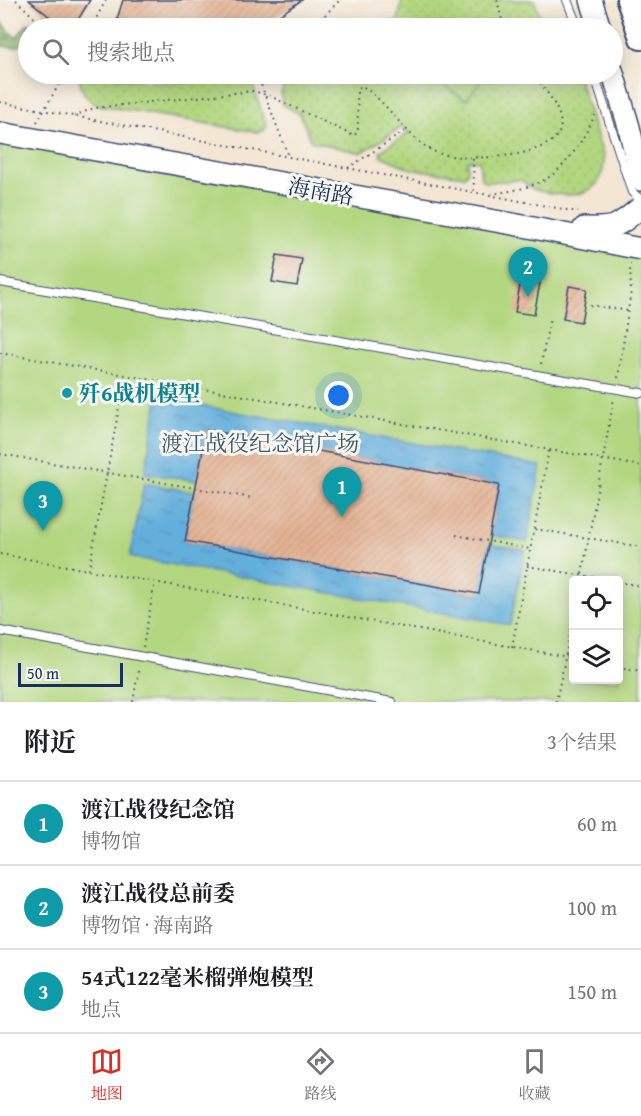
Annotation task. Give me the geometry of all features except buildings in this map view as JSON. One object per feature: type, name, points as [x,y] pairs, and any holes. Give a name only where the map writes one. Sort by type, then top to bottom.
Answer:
[{"type":"main road","points":[[628,0],[641,38]]},
{"type":"street","points":[[591,0],[597,18]]},
{"type":"street","points":[[616,84],[641,180]]},
{"type":"street","name":"海南路","points":[[0,133],[518,225],[634,248]]},
{"type":"street","points":[[518,225],[610,229],[619,225],[641,207]]},
{"type":"lane","points":[[567,0],[574,18]]},
{"type":"lane","points":[[597,84],[631,188],[634,195],[641,200]]},
{"type":"lane","points":[[0,282],[641,393]]},
{"type":"lane","points":[[0,631],[392,702]]},
{"type":"path","points":[[16,0],[35,18]]},
{"type":"path","points":[[97,18],[106,0]]},
{"type":"path","points":[[322,18],[340,0]]},
{"type":"path","points":[[497,0],[502,18]]},
{"type":"path","points":[[28,138],[59,84]]},
{"type":"path","points":[[262,84],[288,156]]},
{"type":"path","points":[[74,116],[94,108],[250,90],[266,94],[354,136],[358,131],[357,90],[362,86],[423,144],[439,154],[473,158],[505,155],[543,147],[556,137],[560,127],[558,111],[540,84]]},
{"type":"path","points":[[0,102],[579,212]]},
{"type":"path","points":[[488,195],[538,183],[553,174],[581,140],[597,109],[600,120]]},
{"type":"path","points":[[348,168],[408,129]]},
{"type":"path","points":[[473,158],[474,192]]},
{"type":"path","points":[[527,566],[581,576],[629,311],[634,248]]},
{"type":"path","points":[[590,305],[629,311]]},
{"type":"path","points":[[538,375],[550,318]]},
{"type":"path","points":[[0,353],[641,466]]},
{"type":"path","points":[[89,570],[125,375]]},
{"type":"path","points":[[512,647],[549,450]]},
{"type":"path","points":[[0,454],[252,498]]},
{"type":"path","points":[[534,528],[641,547]]},
{"type":"path","points":[[456,535],[530,549]]},
{"type":"path","points":[[0,554],[569,658]]},
{"type":"path","points":[[133,702],[155,582]]},
{"type":"path","points":[[623,583],[641,586]]},
{"type":"path","points":[[556,702],[570,630]]},
{"type":"path","points":[[623,668],[641,671]]},
{"type":"green space","points":[[402,0],[534,0],[540,18],[399,18]]},
{"type":"green space","points":[[0,21],[16,38],[18,36],[18,46],[0,46]]},
{"type":"green space","points":[[80,84],[252,84],[267,127],[263,131],[256,132],[98,105],[84,92]]},
{"type":"green space","points":[[285,84],[580,84],[604,158],[603,169],[596,184],[590,189],[583,193],[566,195],[537,190],[529,187],[522,180],[486,182],[481,179],[479,160],[467,161],[468,171],[465,176],[411,169],[381,156],[380,153],[409,133],[402,127],[361,153],[311,141],[300,114],[282,104],[281,93]]},
{"type":"green space","points":[[442,84],[478,84],[466,100]]},
{"type":"green space","name":"渡江战役纪念馆广场","points":[[0,133],[641,249],[641,702],[0,702]]},
{"type":"water","points":[[158,398],[541,466],[527,542],[490,535],[499,485],[207,430],[197,481],[145,473]]},
{"type":"water","points":[[144,483],[195,492],[185,541],[478,594],[488,544],[525,550],[510,625],[130,557]]},
{"type":"place","name":"渡江战役总前委","points":[[528,297]]},
{"type":"place","name":"歼6战机模型","points":[[67,393]]},
{"type":"place","name":"渡江战役纪念馆","points":[[342,517]]},
{"type":"place","name":"54式122毫米榴弹炮模型","points":[[43,531]]}]
